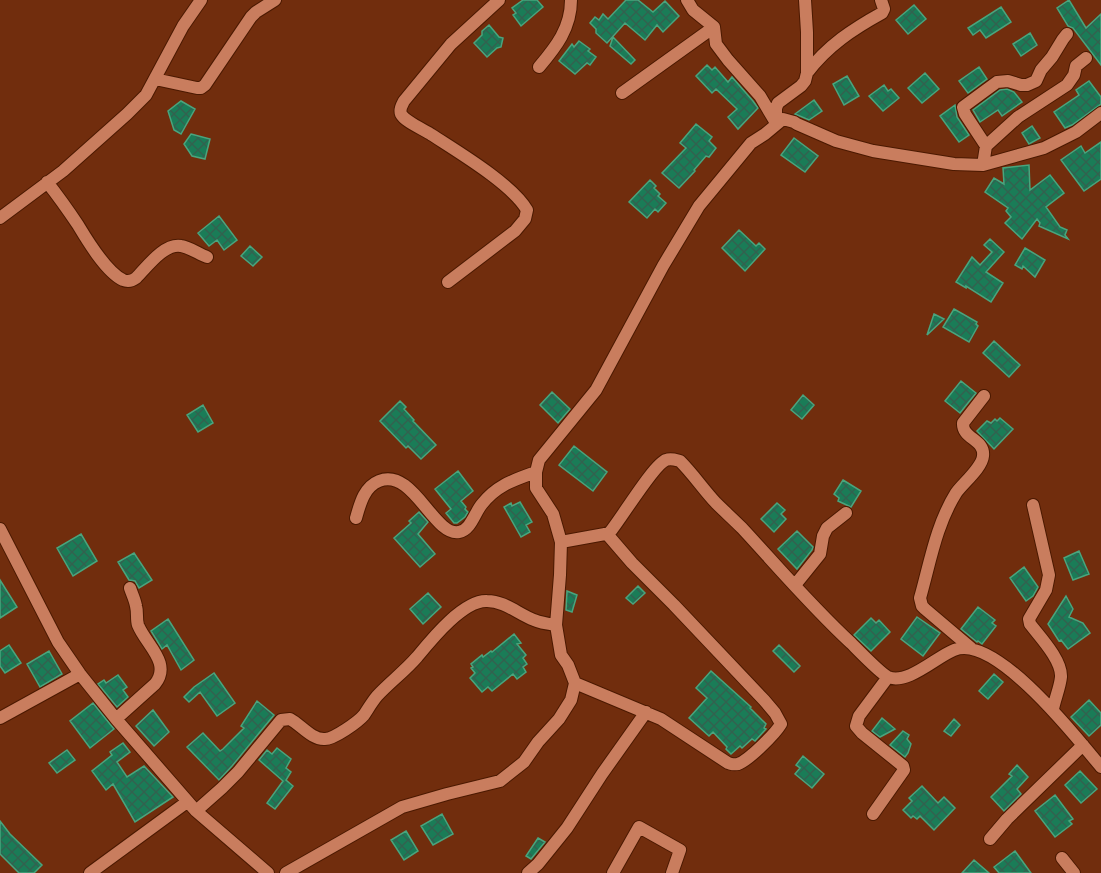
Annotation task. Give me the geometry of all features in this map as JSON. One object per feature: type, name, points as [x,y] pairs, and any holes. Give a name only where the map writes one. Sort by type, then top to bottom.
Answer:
[{"type":"street","points":[[0,218],[81,156],[146,95],[183,26],[201,0]]},
{"type":"street","points":[[155,79],[197,88],[206,85],[251,17],[275,0]]},
{"type":"street","points":[[448,282],[515,231],[525,219],[527,210],[516,196],[490,176],[431,134],[407,120],[401,114],[400,108],[451,44],[499,0]]},
{"type":"street","points":[[539,68],[561,40],[570,16],[571,0]]},
{"type":"street","points":[[687,0],[693,10],[714,27],[716,44],[760,96],[776,123]]},
{"type":"street","points":[[776,123],[778,103],[801,86],[807,73],[805,0]]},
{"type":"street","points":[[807,73],[819,58],[842,38],[882,12],[884,9],[881,0]]},
{"type":"street","points":[[622,93],[714,27]]},
{"type":"street","points":[[986,146],[965,114],[964,105],[998,82],[1008,81],[1027,85],[1035,81],[1067,34]]},
{"type":"street","points":[[983,165],[986,146],[1018,117],[1067,85],[1074,75],[1076,66],[1086,58]]},
{"type":"street","points":[[286,873],[402,807],[500,781],[524,762],[571,700],[575,683],[561,655],[556,625],[561,542],[553,514],[536,488],[539,460],[596,390],[663,266],[699,206],[751,142],[783,119],[836,141],[873,151],[954,164],[983,165],[1044,147],[1076,132],[1100,115]]},
{"type":"street","points":[[47,182],[94,251],[115,275],[123,280],[130,281],[136,278],[165,249],[172,246],[180,245],[207,257]]},
{"type":"street","points":[[984,396],[962,426],[966,434],[981,445],[982,460],[956,494],[944,518],[935,540],[920,598],[922,606],[971,648],[1016,674],[1053,709],[1101,767]]},
{"type":"street","points":[[561,542],[607,534],[660,464],[665,460],[673,459],[686,467],[715,502],[831,625],[888,677],[903,678],[953,650],[971,648]]},
{"type":"street","points":[[356,518],[368,489],[375,482],[385,478],[393,479],[408,488],[442,525],[451,531],[459,532],[466,528],[482,504],[500,487],[507,482],[536,472]]},
{"type":"street","points":[[1032,505],[1048,575],[1046,590],[1029,619],[1030,624],[1057,660],[1061,672],[1053,709]]},
{"type":"street","points":[[795,585],[820,554],[827,528],[846,513]]},
{"type":"street","points":[[0,529],[58,642],[80,674],[191,806],[268,873]]},
{"type":"street","points":[[575,683],[646,712],[676,728],[733,765],[742,762],[756,751],[781,724],[775,712],[607,534]]},
{"type":"street","points":[[116,719],[155,684],[162,667],[137,623],[137,609],[130,588]]},
{"type":"street","points":[[90,873],[238,772],[281,720],[290,719],[315,737],[326,740],[360,719],[379,694],[416,658],[443,627],[474,604],[486,600],[499,603],[512,607],[534,620],[556,625]]},
{"type":"street","points":[[0,718],[80,674]]},
{"type":"street","points":[[873,814],[904,770],[903,766],[856,726],[859,716],[888,677]]},
{"type":"street","points":[[528,873],[567,828],[646,712]]},
{"type":"street","points":[[990,839],[1083,745]]},
{"type":"street","points":[[613,873],[639,827],[680,850],[672,873]]},
{"type":"street","points":[[1062,858],[1074,873]]},
{"type":"street","points":[[109,873],[110,859]]},
{"type":"building","points":[[523,0],[537,0],[543,7],[521,26],[513,15],[516,13],[512,8]]},
{"type":"building","points":[[626,0],[638,0],[653,12],[665,1],[679,16],[663,32],[657,25],[645,40],[625,23],[607,43],[596,33],[596,29],[590,23],[595,17],[599,20],[603,14],[608,19]]},
{"type":"building","points":[[1069,0],[1086,28],[1101,14],[1101,65],[1073,28],[1068,26],[1057,8]]},
{"type":"building","points":[[914,5],[926,19],[908,34],[896,20]]},
{"type":"building","points":[[1001,7],[1011,22],[986,38],[980,30],[973,35],[968,28]]},
{"type":"building","points":[[489,25],[499,37],[503,38],[501,47],[487,57],[474,43]]},
{"type":"building","points":[[1030,33],[1037,45],[1021,56],[1013,44]]},
{"type":"building","points":[[613,37],[635,60],[631,64],[610,46]]},
{"type":"building","points":[[579,41],[596,57],[590,65],[587,63],[575,74],[559,61],[572,44],[574,47]]},
{"type":"building","points":[[707,65],[712,70],[715,67],[728,82],[732,77],[758,108],[738,129],[728,117],[737,109],[716,89],[712,93],[696,76]]},
{"type":"building","points":[[979,67],[987,79],[968,93],[959,81]]},
{"type":"building","points":[[925,73],[939,89],[922,103],[908,88]]},
{"type":"building","points":[[847,76],[859,96],[844,105],[833,84]]},
{"type":"building","points":[[1089,81],[1101,97],[1101,104],[1065,128],[1054,112],[1079,95],[1076,90]]},
{"type":"building","points":[[884,85],[888,91],[891,89],[899,98],[883,111],[869,96]]},
{"type":"building","points":[[1007,89],[1014,92],[1022,102],[1002,116],[998,110],[980,122],[973,110],[1000,90]]},
{"type":"building","points":[[814,100],[822,111],[809,120],[795,114]]},
{"type":"building","points":[[181,101],[195,109],[181,134],[174,130],[168,111]]},
{"type":"building","points":[[955,105],[957,117],[969,135],[959,142],[940,116]]},
{"type":"building","points":[[696,124],[712,137],[709,141],[716,148],[709,157],[706,156],[679,188],[662,173],[686,148],[680,143]]},
{"type":"building","points":[[1032,126],[1040,138],[1029,144],[1022,133]]},
{"type":"building","points":[[191,134],[210,139],[205,159],[192,156],[184,144]]},
{"type":"building","points":[[794,138],[818,156],[805,172],[781,155]]},
{"type":"building","points":[[1101,142],[1101,179],[1084,191],[1061,160],[1081,146],[1085,153]]},
{"type":"building","points":[[1029,165],[1030,190],[1050,175],[1064,193],[1046,207],[1060,227],[1067,230],[1065,235],[1068,239],[1039,226],[1037,219],[1022,239],[1005,223],[1011,217],[1006,211],[1008,208],[985,192],[994,178],[1004,184],[1003,168]]},
{"type":"building","points":[[650,180],[660,194],[658,196],[666,203],[658,212],[655,209],[647,218],[629,202]]},
{"type":"building","points":[[219,216],[237,240],[224,250],[217,240],[209,246],[198,233]]},
{"type":"building","points":[[739,230],[756,246],[759,243],[765,249],[745,271],[722,248]]},
{"type":"building","points":[[990,239],[1004,252],[986,272],[1003,283],[991,302],[956,282],[972,257],[980,265],[992,252],[984,245]]},
{"type":"building","points":[[250,246],[262,257],[253,266],[241,256]]},
{"type":"building","points":[[1025,248],[1045,260],[1035,277],[1023,266],[1022,269],[1015,265]]},
{"type":"building","points":[[954,309],[977,322],[978,326],[969,342],[943,327]]},
{"type":"building","points":[[934,314],[944,319],[927,335]]},
{"type":"building","points":[[994,341],[1020,365],[1009,377],[983,353]]},
{"type":"building","points":[[961,381],[976,393],[960,413],[945,401]]},
{"type":"building","points":[[552,392],[570,409],[558,423],[540,405]]},
{"type":"building","points":[[803,395],[814,405],[802,419],[791,410]]},
{"type":"building","points":[[400,401],[413,421],[436,445],[421,459],[408,446],[406,448],[380,421]]},
{"type":"building","points":[[203,405],[213,423],[198,432],[187,415]]},
{"type":"building","points":[[1000,418],[1013,429],[994,449],[977,431],[987,421],[991,423]]},
{"type":"building","points":[[574,446],[607,472],[593,491],[559,465]]},
{"type":"building","points":[[458,471],[473,491],[461,501],[468,512],[465,517],[454,523],[446,513],[451,509],[435,489]]},
{"type":"building","points":[[843,480],[861,491],[851,507],[838,501],[839,498],[834,494]]},
{"type":"building","points":[[520,502],[532,522],[526,525],[530,532],[521,537],[504,507]]},
{"type":"building","points":[[777,503],[785,510],[781,514],[786,519],[774,532],[761,519]]},
{"type":"building","points":[[419,512],[428,522],[418,534],[435,554],[420,567],[394,538],[411,523],[409,521]]},
{"type":"building","points":[[797,531],[813,547],[797,569],[778,549]]},
{"type":"building","points":[[81,534],[97,561],[73,576],[57,548]]},
{"type":"building","points":[[1079,551],[1089,574],[1073,580],[1064,558]]},
{"type":"building","points":[[134,553],[152,580],[139,588],[135,581],[129,580],[118,562]]},
{"type":"building","points":[[1024,567],[1038,587],[1033,596],[1026,601],[1010,578]]},
{"type":"building","points":[[0,580],[17,607],[0,618]]},
{"type":"building","points":[[638,586],[645,593],[633,604],[626,598]]},
{"type":"building","points":[[567,591],[577,595],[572,612],[566,610]]},
{"type":"building","points":[[428,593],[441,607],[423,624],[410,609]]},
{"type":"building","points":[[1066,596],[1073,609],[1069,617],[1083,623],[1090,633],[1068,649],[1061,640],[1059,641],[1048,624]]},
{"type":"building","points":[[978,607],[995,620],[992,623],[996,626],[982,644],[961,629]]},
{"type":"building","points":[[917,617],[940,633],[923,656],[901,639]]},
{"type":"building","points":[[871,618],[876,623],[879,620],[890,632],[871,651],[854,635]]},
{"type":"building","points":[[168,619],[194,660],[181,670],[167,645],[162,649],[151,631]]},
{"type":"building","points":[[514,634],[521,643],[517,644],[526,655],[523,658],[527,664],[523,667],[526,672],[517,679],[513,674],[492,691],[488,687],[482,692],[470,678],[475,673],[471,664],[482,655],[483,657],[492,652]]},
{"type":"building","points":[[9,645],[21,663],[5,673],[0,666],[0,651]]},
{"type":"building","points":[[779,645],[800,666],[794,672],[773,651]]},
{"type":"building","points":[[49,651],[62,674],[40,687],[27,664]]},
{"type":"building","points":[[711,671],[751,707],[766,724],[764,728],[766,729],[755,741],[752,739],[731,754],[713,732],[709,736],[689,718],[707,698],[696,688]]},
{"type":"building","points":[[214,673],[235,703],[217,716],[200,692],[189,702],[184,697]]},
{"type":"building","points":[[994,674],[1003,682],[988,699],[979,691]]},
{"type":"building","points":[[118,675],[127,687],[123,690],[128,697],[117,707],[98,684],[104,680],[106,683]]},
{"type":"building","points":[[1089,700],[1101,713],[1101,725],[1089,736],[1071,717]]},
{"type":"building","points":[[257,701],[274,715],[219,780],[187,747],[203,733],[220,751],[244,728],[241,726]]},
{"type":"building","points":[[93,703],[114,729],[90,748],[70,721]]},
{"type":"building","points":[[153,710],[169,732],[154,746],[136,726]]},
{"type":"building","points":[[882,718],[895,729],[880,737],[872,731]]},
{"type":"building","points":[[954,719],[960,725],[951,736],[944,731]]},
{"type":"building","points":[[903,731],[909,735],[907,739],[911,744],[905,757],[890,745]]},
{"type":"building","points":[[123,743],[130,752],[117,762],[127,777],[144,766],[173,797],[135,822],[113,784],[106,790],[92,771],[112,755],[110,752]]},
{"type":"building","points":[[277,748],[291,759],[286,768],[291,772],[286,780],[293,786],[275,809],[267,803],[283,781],[259,760],[267,750],[272,754]]},
{"type":"building","points":[[67,750],[75,760],[57,773],[49,763]]},
{"type":"building","points":[[803,756],[824,774],[812,788],[795,774],[800,768],[796,765]]},
{"type":"building","points":[[1017,765],[1028,777],[1017,789],[1021,794],[1004,811],[991,797],[1012,776],[1009,774]]},
{"type":"building","points":[[1080,771],[1097,789],[1081,803],[1065,785]]},
{"type":"building","points":[[922,786],[938,803],[944,797],[955,808],[934,830],[920,816],[917,819],[913,816],[911,818],[903,810],[912,801],[909,798]]},
{"type":"building","points":[[1055,795],[1073,819],[1069,821],[1072,824],[1055,837],[1035,811]]},
{"type":"building","points":[[442,814],[453,834],[433,845],[421,826]]},
{"type":"building","points":[[0,821],[42,865],[34,873],[19,873],[0,854]]},
{"type":"building","points":[[406,831],[418,851],[404,860],[391,840]]},
{"type":"building","points":[[538,838],[545,842],[531,859],[526,856]]},
{"type":"building","points":[[1015,851],[1031,873],[999,873],[994,867]]},
{"type":"building","points":[[974,860],[989,873],[962,873]]}]
